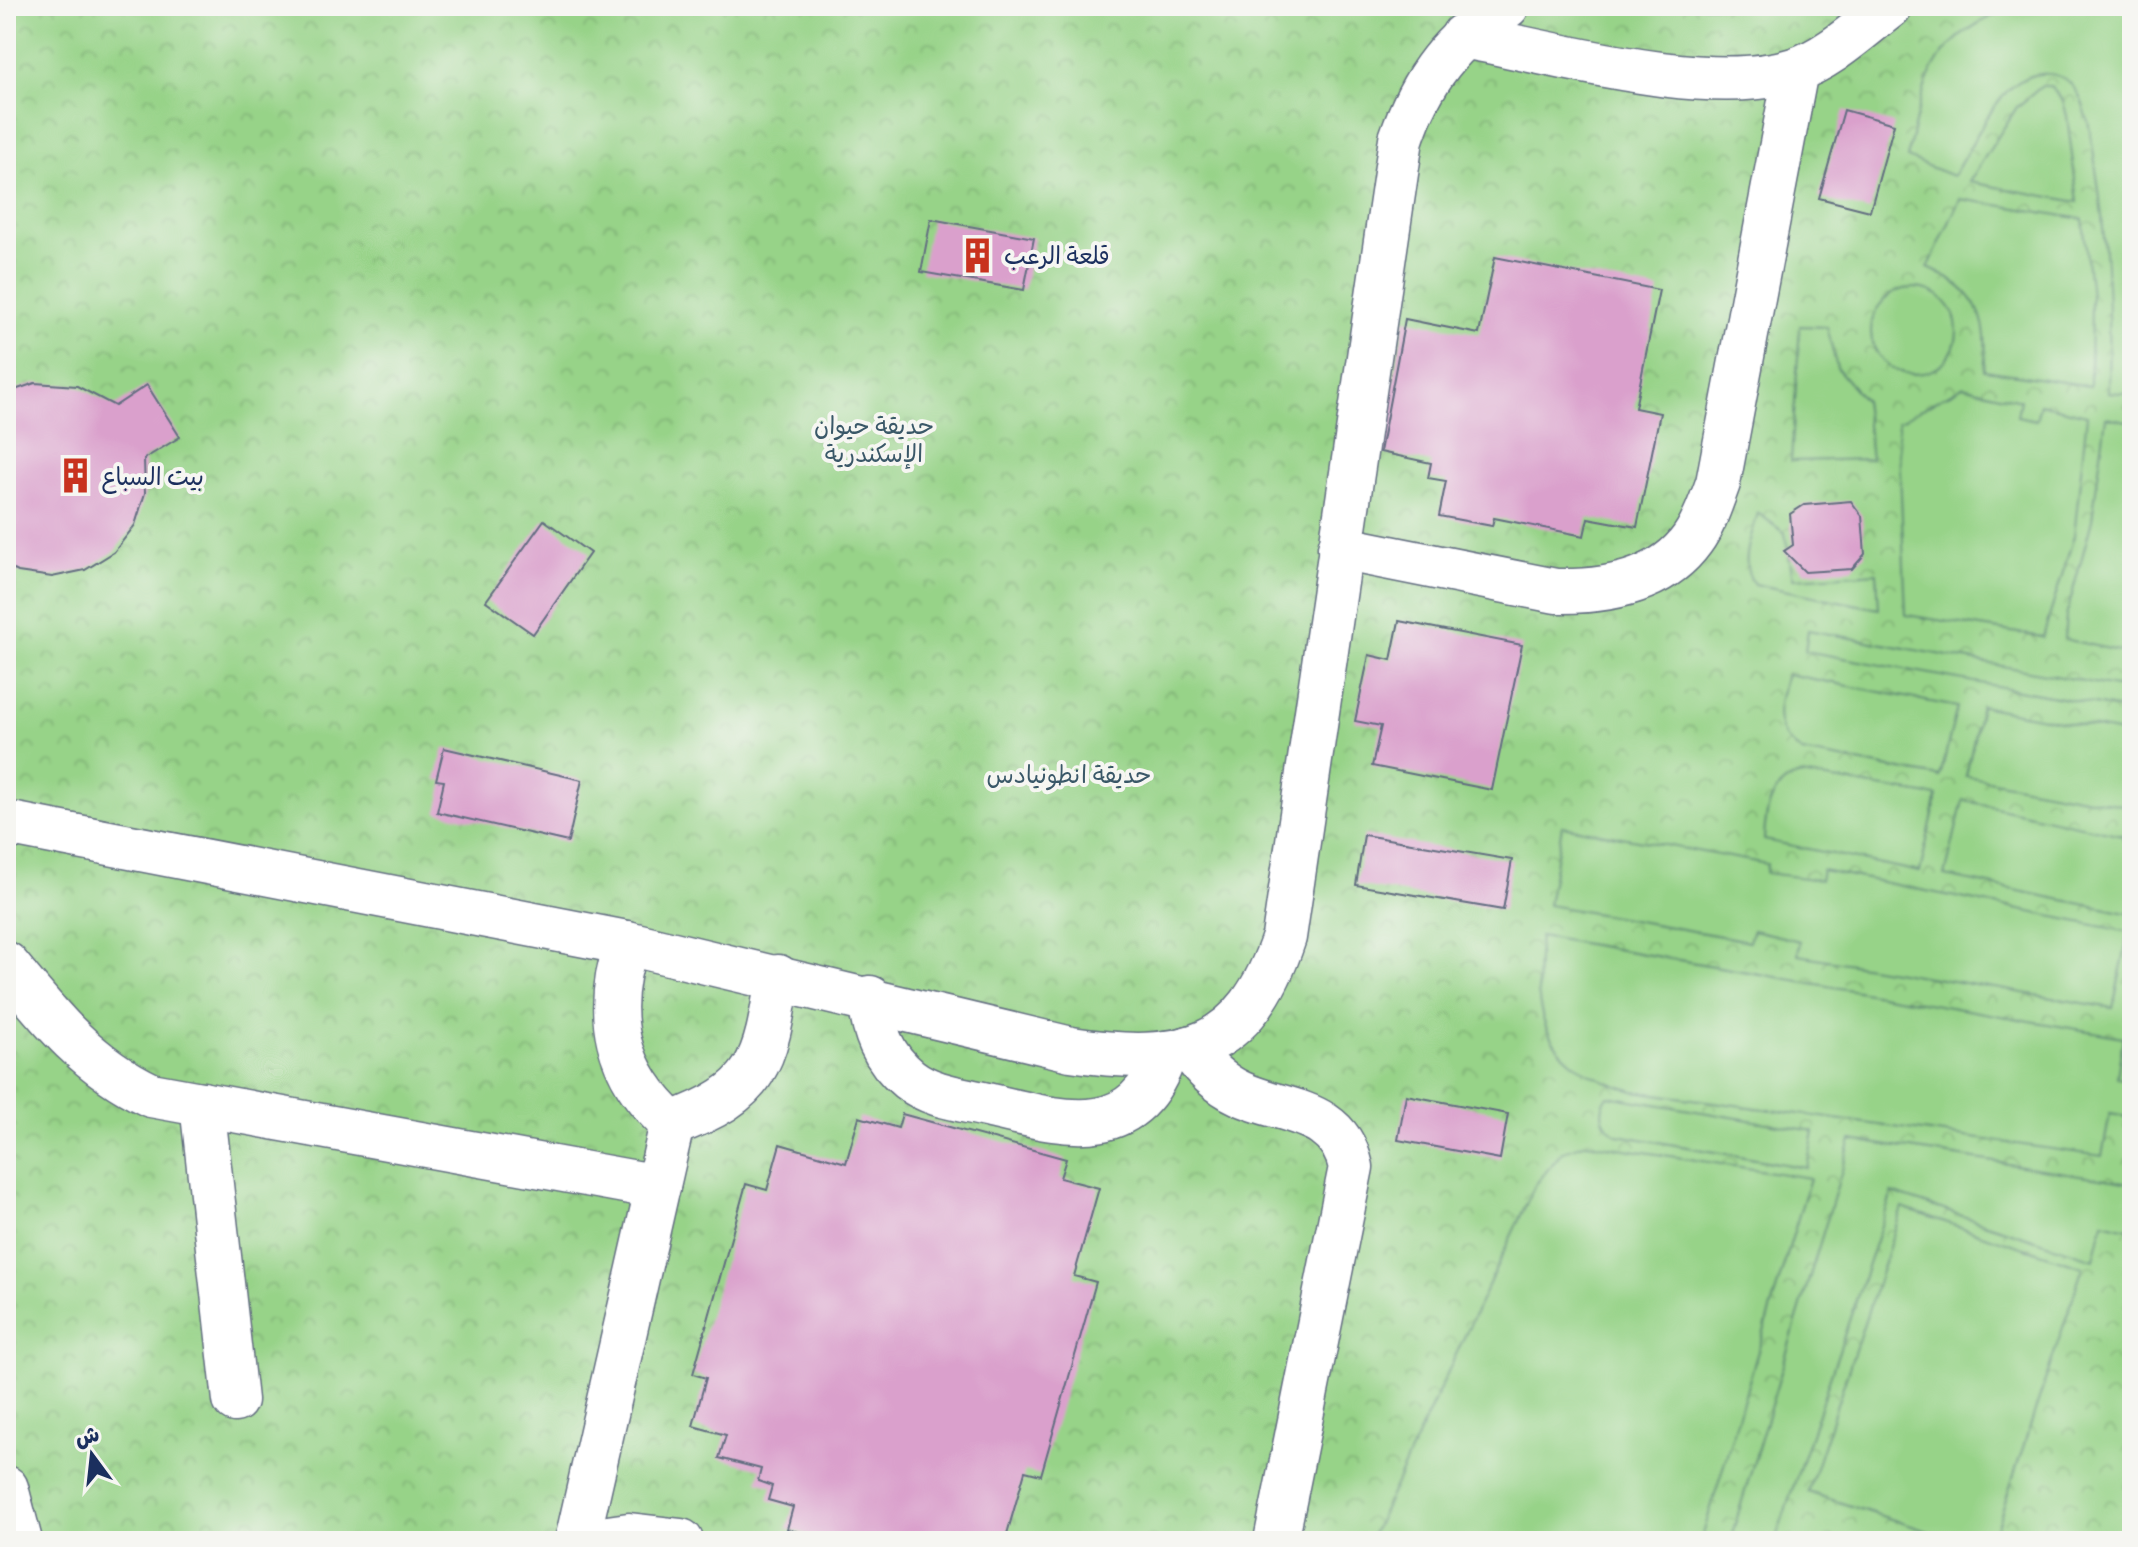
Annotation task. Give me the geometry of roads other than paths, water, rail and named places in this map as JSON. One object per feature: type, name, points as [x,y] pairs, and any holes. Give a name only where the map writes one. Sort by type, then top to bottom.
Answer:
[{"type":"lane","points":[[6,823],[627,943],[870,998],[1071,1049],[1117,1056],[1177,1050],[1211,1039],[1250,1009],[1274,968],[1284,937],[1401,139],[1412,104],[1430,72],[1463,36],[1507,6]]},
{"type":"lane","points":[[1463,36],[1672,73],[1747,77],[1796,70],[1825,54],[1890,6]]},
{"type":"lane","points":[[1340,548],[1535,588],[1577,591],[1616,587],[1643,578],[1693,540],[1718,483],[1796,70]]},
{"type":"lane","points":[[627,943],[615,992],[618,1042],[638,1088],[672,1124]]},
{"type":"lane","points":[[6,964],[55,1025],[98,1066],[151,1095],[658,1187]]},
{"type":"lane","points":[[672,1124],[720,1103],[750,1078],[767,1045],[778,977]]},
{"type":"lane","points":[[870,998],[880,1044],[910,1080],[931,1092],[1063,1122],[1090,1123],[1124,1110],[1151,1086],[1177,1050]]},
{"type":"lane","points":[[1177,1050],[1240,1093],[1328,1126],[1340,1137],[1351,1167],[1276,1541]]},
{"type":"lane","points":[[202,1104],[235,1400]]},
{"type":"lane","points":[[577,1541],[672,1124]]},
{"type":"lane","points":[[6,1488],[20,1541]]},
{"type":"lane","points":[[587,1541],[629,1535],[681,1541]]},
{"type":"place","name":"قلعة الرعب","points":[[978,255]]},
{"type":"place","name":"بيت السباع","points":[[75,476]]},
{"type":"park label","name":"حديقة حيوان الإسكندرية","points":[[874,439]]},
{"type":"park label","name":"حديقة انطونيادس","points":[[1069,774]]}]
